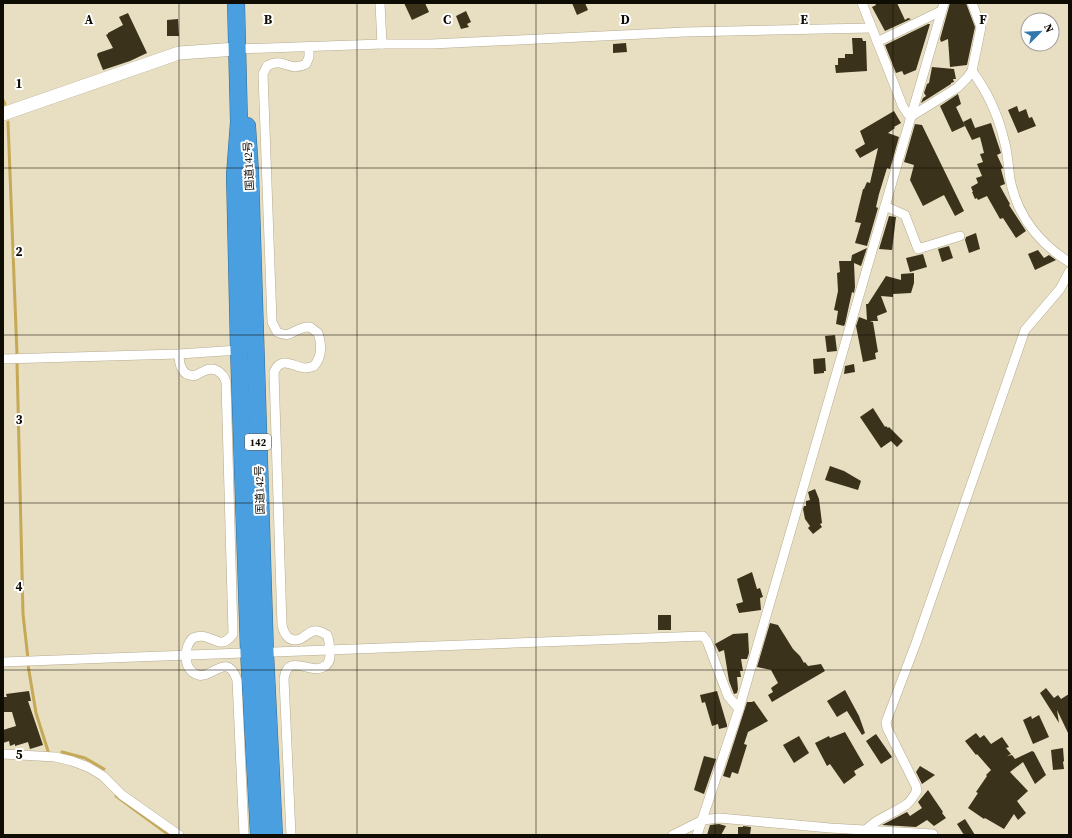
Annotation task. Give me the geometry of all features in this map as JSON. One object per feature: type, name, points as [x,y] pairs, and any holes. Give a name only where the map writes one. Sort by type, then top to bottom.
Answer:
[{"type":"highway","name":"国道142号","points":[[236,3],[239,122],[235,174],[239,350],[257,652],[274,835]]},
{"type":"highway","name":"国道142号","points":[[237,50],[244,72],[250,172],[259,835]]},
{"type":"street","points":[[380,3],[382,44]]},
{"type":"street","points":[[862,3],[903,107],[910,117]]},
{"type":"street","points":[[910,117],[957,88],[972,71],[981,27],[972,3]]},
{"type":"street","points":[[877,42],[942,7]]},
{"type":"street","points":[[698,835],[739,709],[942,7]]},
{"type":"street","points":[[3,114],[179,53],[382,44],[432,44],[685,32],[871,28]]},
{"type":"street","points":[[291,835],[284,673],[291,666],[295,665],[300,665],[315,670],[320,669],[329,662],[329,640],[327,635],[314,631],[300,639],[295,640],[286,636],[282,625],[274,372],[279,365],[288,362],[305,368],[314,366],[320,357],[320,348],[318,333],[310,327],[300,328],[286,336],[277,332],[272,322],[263,74],[267,66],[275,62],[297,68],[306,64],[310,57],[309,47]]},
{"type":"street","points":[[972,71],[983,85],[1005,140],[1011,181],[1019,208],[1034,232],[1047,246],[1069,262]]},
{"type":"street","points":[[884,206],[905,215],[918,249],[960,236]]},
{"type":"street","points":[[864,833],[885,816],[908,804],[917,792],[916,786],[887,728],[886,722],[918,636],[1025,330],[1060,289],[1069,272]]},
{"type":"street","points":[[3,359],[179,354],[239,350]]},
{"type":"street","points":[[179,354],[182,371],[189,375],[195,375],[205,370],[218,370],[224,375],[226,382],[234,628],[233,634],[224,642],[218,642],[204,636],[193,638],[187,646],[186,655],[189,668],[193,673],[202,676],[215,669],[224,667],[232,671],[237,680],[244,835]]},
{"type":"street","points":[[3,662],[703,636],[707,641],[728,696],[739,709]]},
{"type":"street","points":[[3,754],[54,757],[72,761],[88,767],[103,776],[122,795],[179,835]]},
{"type":"street","points":[[673,835],[703,820],[719,818],[864,833],[933,834]]},
{"type":"building","points":[[404,3],[425,3],[429,12],[412,20]]},
{"type":"building","points":[[572,3],[585,3],[588,10],[577,15]]},
{"type":"building","points":[[875,3],[897,3],[905,20],[908,18],[911,19],[885,31],[872,7],[876,5]]},
{"type":"building","points":[[950,3],[966,3],[975,27],[967,65],[950,67],[948,39],[941,42],[940,39]]},
{"type":"building","points":[[466,11],[471,22],[467,24],[469,27],[461,29],[456,16]]},
{"type":"building","points":[[128,13],[147,53],[130,61],[103,70],[97,55],[98,53],[113,48],[106,35],[123,25],[119,17]]},
{"type":"building","points":[[178,19],[179,36],[167,36],[167,20]]},
{"type":"building","points":[[930,24],[916,70],[904,75],[902,71],[896,73],[885,45]]},
{"type":"building","points":[[852,38],[862,38],[863,41],[866,41],[867,71],[836,73],[835,65],[838,65],[838,58],[845,58],[845,54],[853,54]]},
{"type":"building","points":[[626,43],[627,52],[613,53],[613,44]]},
{"type":"building","points":[[932,67],[954,69],[956,79],[953,79],[954,82],[921,103],[923,98],[926,96],[924,93],[927,84],[929,83]]},
{"type":"building","points":[[958,94],[961,104],[956,107],[965,126],[952,132],[940,106]]},
{"type":"building","points":[[1017,106],[1019,112],[1026,109],[1029,118],[1032,117],[1036,126],[1018,133],[1008,110]]},
{"type":"building","points":[[894,111],[901,123],[888,133],[899,137],[890,169],[887,168],[879,194],[876,207],[878,208],[867,246],[855,243],[861,223],[855,222],[863,189],[867,182],[870,183],[878,148],[860,158],[855,150],[865,144],[860,131]]},
{"type":"building","points":[[971,118],[975,128],[991,123],[1001,153],[997,155],[1003,168],[1001,169],[1005,184],[1000,186],[1010,204],[1009,205],[1026,231],[1016,238],[1003,218],[1000,219],[987,196],[978,200],[977,198],[975,199],[972,192],[971,187],[978,183],[976,178],[982,176],[977,164],[983,162],[980,154],[984,153],[980,137],[972,140],[963,122]]},
{"type":"building","points":[[915,124],[922,125],[964,211],[955,216],[944,195],[923,206],[910,180],[914,165],[904,162]]},
{"type":"building","points":[[889,216],[896,217],[892,250],[879,249]]},
{"type":"building","points":[[976,233],[980,249],[969,253],[965,240],[966,237]]},
{"type":"building","points":[[949,246],[953,258],[942,262],[938,249]]},
{"type":"building","points":[[867,248],[861,266],[854,263],[855,287],[854,293],[852,292],[845,324],[844,326],[836,324],[838,311],[834,310],[838,291],[837,273],[840,272],[839,261],[851,261],[852,255]]},
{"type":"building","points":[[1038,250],[1044,258],[1049,255],[1056,260],[1035,270],[1028,254]]},
{"type":"building","points":[[923,254],[927,267],[910,272],[906,258]]},
{"type":"building","points":[[914,273],[914,283],[911,293],[893,294],[893,297],[881,296],[887,312],[877,316],[878,321],[870,321],[873,322],[878,352],[875,353],[876,359],[863,362],[856,326],[859,317],[867,320],[866,304],[868,304],[886,276],[901,280],[901,274]]},
{"type":"building","points":[[835,335],[837,351],[827,352],[825,336]]},
{"type":"building","points":[[825,358],[826,371],[824,371],[824,373],[814,374],[813,359]]},
{"type":"building","points":[[854,364],[855,372],[844,374],[845,366]]},
{"type":"building","points":[[873,408],[885,427],[889,427],[903,441],[897,447],[891,441],[881,448],[860,417]]},
{"type":"building","points":[[830,466],[844,471],[861,481],[858,490],[825,480]]},
{"type":"building","points":[[815,489],[819,499],[822,523],[820,524],[822,527],[813,534],[808,528],[810,526],[805,519],[803,509],[804,506],[806,506],[806,501],[810,500],[808,492]]},
{"type":"building","points":[[752,572],[757,589],[760,588],[763,597],[760,598],[761,610],[739,613],[736,604],[743,602],[737,579]]},
{"type":"building","points":[[658,615],[671,615],[671,630],[658,630]]},
{"type":"building","points":[[770,623],[778,625],[804,663],[805,662],[808,666],[821,664],[825,671],[772,702],[768,695],[773,692],[771,688],[778,683],[771,670],[757,667]]},
{"type":"building","points":[[748,633],[749,653],[747,659],[741,659],[743,671],[740,671],[741,677],[737,677],[738,689],[737,693],[734,694],[729,681],[724,650],[719,652],[715,644],[733,634]]},
{"type":"building","points":[[1046,688],[1054,698],[1058,695],[1061,699],[1069,694],[1069,735],[1057,710],[1059,723],[1040,693]]},
{"type":"building","points":[[845,690],[859,716],[865,733],[862,735],[847,711],[837,717],[827,701]]},
{"type":"building","points":[[29,691],[31,701],[28,701],[43,745],[30,749],[28,742],[10,746],[9,741],[3,743],[3,730],[16,726],[12,712],[3,712],[3,697],[7,697],[6,694]]},
{"type":"building","points":[[717,691],[727,725],[727,727],[719,729],[718,724],[712,726],[705,702],[702,703],[700,695]]},
{"type":"building","points":[[754,701],[768,721],[748,732],[744,744],[747,745],[738,774],[732,772],[730,778],[723,776],[747,702]]},
{"type":"building","points":[[1039,715],[1049,737],[1033,744],[1023,720],[1031,716],[1032,719]]},
{"type":"building","points":[[845,732],[864,765],[854,771],[856,775],[844,784],[830,764],[827,766],[815,743],[829,736],[830,738]]},
{"type":"building","points":[[976,733],[980,738],[984,735],[991,744],[1002,737],[1009,747],[1006,748],[1011,754],[1007,756],[1012,755],[1015,759],[1032,751],[1034,752],[1046,775],[1035,784],[1023,762],[1010,772],[1028,791],[1017,801],[1026,813],[1018,820],[1014,814],[1004,829],[985,818],[984,819],[968,808],[978,793],[976,792],[987,776],[986,775],[991,770],[965,741]]},
{"type":"building","points":[[876,734],[892,757],[881,764],[866,741]]},
{"type":"building","points":[[799,736],[809,753],[794,763],[783,745]]},
{"type":"building","points":[[1063,748],[1064,769],[1053,770],[1051,750]]},
{"type":"building","points":[[704,756],[716,759],[704,794],[694,790]]},
{"type":"building","points":[[920,766],[935,775],[922,784],[916,772]]},
{"type":"building","points":[[928,790],[946,818],[934,826],[927,820],[916,827],[882,825],[907,812],[910,816],[922,808],[918,802]]},
{"type":"building","points":[[965,819],[975,835],[964,835],[957,824]]},
{"type":"building","points":[[719,824],[726,826],[721,835],[707,835],[710,825]]},
{"type":"building","points":[[738,827],[751,827],[750,835],[738,835]]},
{"type":"waterway","points":[[3,100],[5,104]]},
{"type":"waterway","points":[[8,122],[17,355]]},
{"type":"waterway","points":[[17,362],[23,614],[28,659]]},
{"type":"waterway","points":[[28,665],[36,713],[48,751]]},
{"type":"waterway","points":[[62,752],[85,758],[104,769]]},
{"type":"waterway","points":[[116,796],[169,835]]}]
